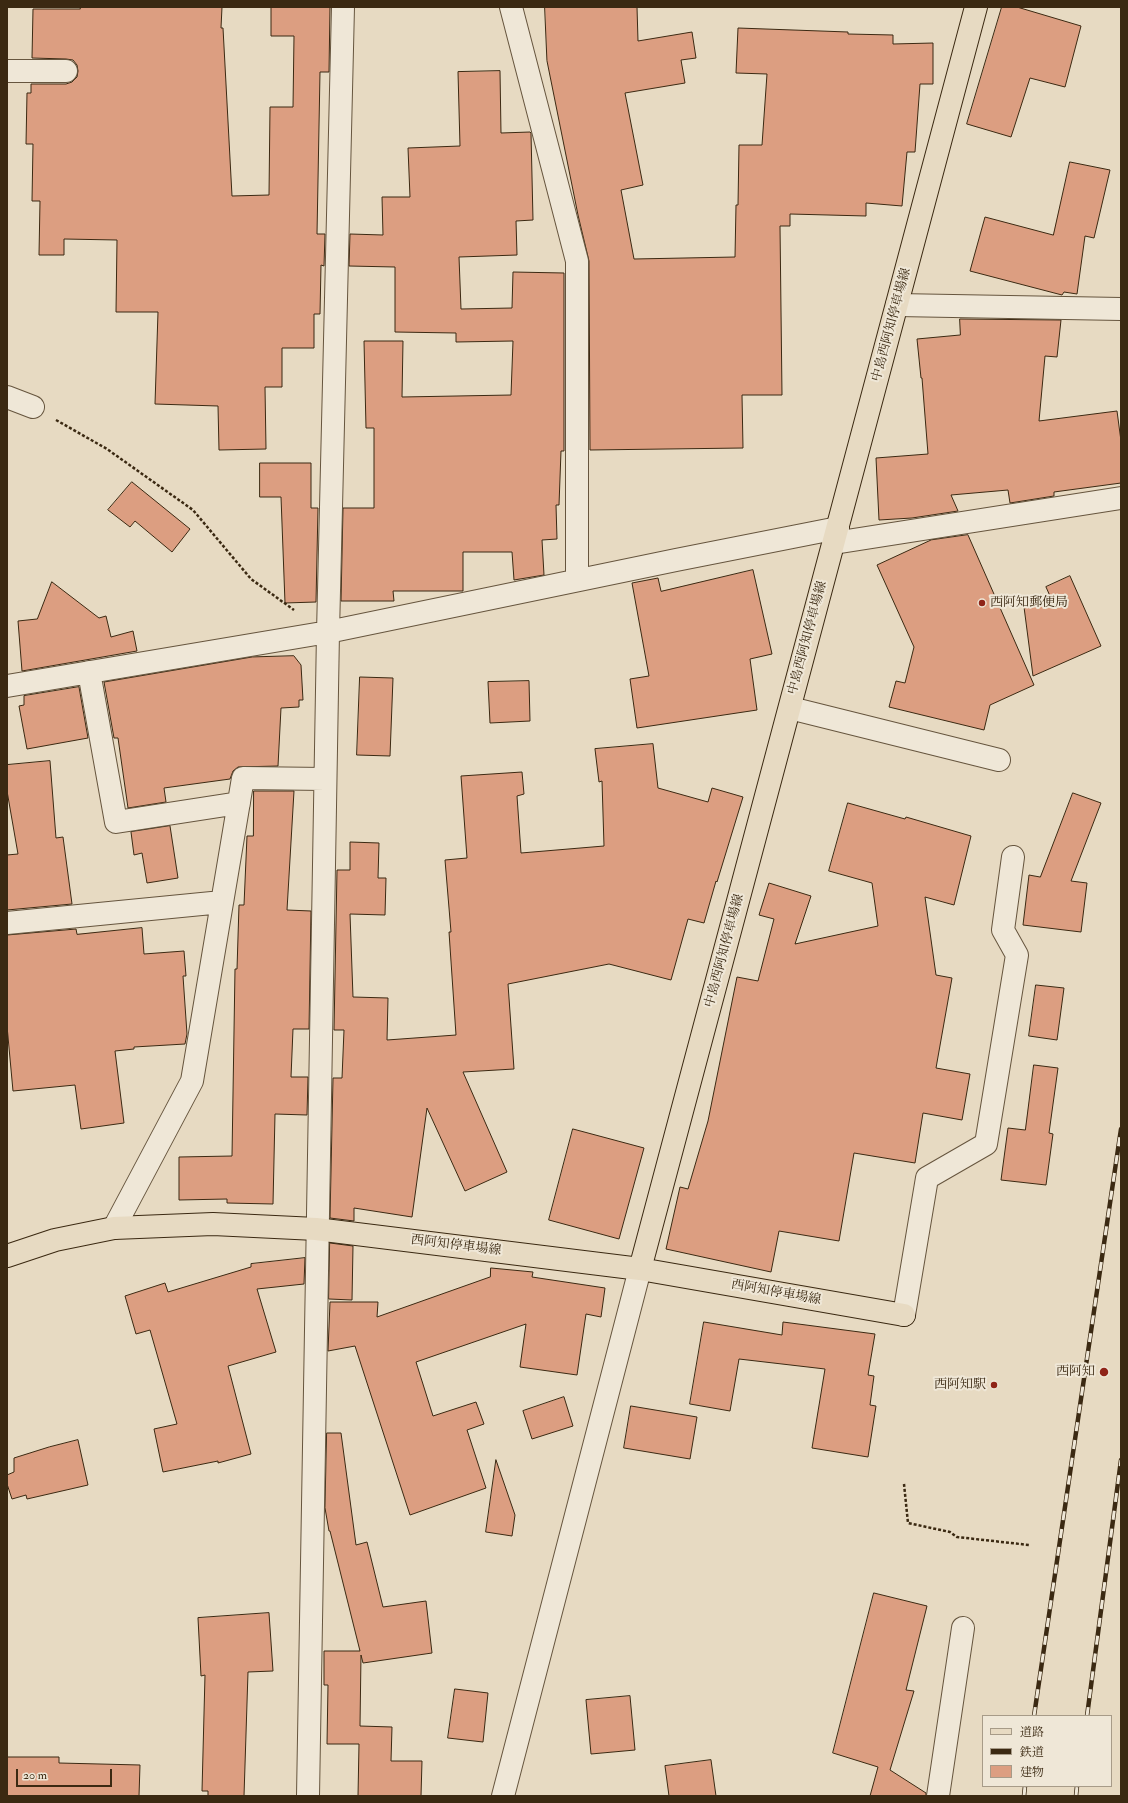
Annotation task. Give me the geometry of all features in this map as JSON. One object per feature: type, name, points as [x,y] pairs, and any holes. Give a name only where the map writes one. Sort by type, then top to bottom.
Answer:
[{"type":"main road","name":"中島西阿知停車場線","points":[[640,1269],[976,7]]},
{"type":"main road","name":"西阿知停車場線","points":[[7,1256],[55,1240],[114,1228],[213,1224],[316,1229],[640,1269],[904,1314]]},
{"type":"street","points":[[308,1796],[316,1229],[343,7]]},
{"type":"street","points":[[511,7],[577,261],[577,580]]},
{"type":"street","points":[[7,71],[66,71]]},
{"type":"street","points":[[897,305],[1121,309]]},
{"type":"street","points":[[7,397],[33,407]]},
{"type":"street","points":[[7,686],[328,632],[577,580],[836,535],[1121,498]]},
{"type":"street","points":[[89,672],[116,822],[239,803]]},
{"type":"street","points":[[790,708],[1000,760]]},
{"type":"street","points":[[114,1228],[192,1081],[243,778],[325,779]]},
{"type":"street","points":[[904,1314],[927,1178],[986,1144],[1017,955],[1003,930],[1013,857]]},
{"type":"street","points":[[7,923],[222,902]]},
{"type":"street","points":[[503,1796],[640,1269]]},
{"type":"street","points":[[938,1796],[963,1628]]},
{"type":"path","points":[[33,407],[107,450],[192,510],[251,579],[328,632]]},
{"type":"path","points":[[904,1484],[908,1523],[950,1532],[958,1537],[1029,1546]]},
{"type":"building","points":[[80,7],[222,7],[221,28],[223,28],[232,196],[269,195],[270,107],[293,107],[294,36],[271,36],[271,7],[330,7],[329,72],[320,72],[317,234],[325,234],[324,266],[321,265],[320,314],[314,314],[314,348],[282,348],[282,387],[265,387],[266,449],[219,450],[218,406],[155,404],[158,312],[116,312],[117,240],[64,239],[64,255],[39,255],[40,201],[32,201],[33,144],[26,144],[27,93],[31,93],[31,84],[66,84],[72,82],[77,77],[78,71],[77,65],[73,60],[32,58],[33,9],[80,9]]},
{"type":"building","points":[[545,7],[637,7],[638,41],[692,32],[696,58],[681,60],[685,83],[625,93],[643,185],[621,190],[634,259],[735,257],[739,145],[762,145],[767,74],[736,73],[738,28],[893,35],[893,44],[933,43],[933,84],[920,84],[915,152],[907,152],[902,206],[866,203],[866,216],[790,214],[790,226],[780,226],[782,395],[742,395],[743,448],[590,450],[589,261],[578,215],[547,61]]},
{"type":"building","points":[[1002,7],[1017,7],[1081,26],[1065,87],[1030,78],[1011,137],[967,124]]},
{"type":"building","points":[[500,71],[501,133],[531,133],[533,220],[516,221],[517,255],[459,257],[461,309],[512,308],[513,272],[564,273],[564,451],[561,451],[559,505],[556,505],[557,539],[542,540],[544,575],[514,580],[512,552],[463,552],[463,591],[393,591],[394,601],[341,601],[343,508],[374,508],[374,428],[366,428],[364,341],[403,341],[402,397],[511,395],[513,341],[456,342],[456,333],[395,332],[395,267],[349,266],[350,234],[383,235],[382,197],[410,197],[408,148],[460,146],[458,72]]},
{"type":"building","points":[[1070,162],[1110,170],[1094,238],[1085,236],[1077,294],[1064,292],[1062,295],[970,271],[985,217],[1053,235]]},
{"type":"building","points":[[960,319],[1061,320],[1057,357],[1045,356],[1039,421],[1117,411],[1121,441],[1121,483],[1054,492],[1054,496],[1010,503],[1008,490],[951,495],[958,511],[912,518],[879,520],[876,458],[928,454],[922,378],[917,339],[960,335]]},
{"type":"building","points":[[260,463],[311,463],[311,508],[318,508],[316,602],[285,603],[281,497],[260,497]]},
{"type":"building","points":[[132,482],[190,529],[172,552],[135,521],[130,527],[108,510]]},
{"type":"building","points":[[968,535],[1034,685],[990,705],[984,730],[889,707],[896,681],[905,683],[914,647],[877,565],[931,540]]},
{"type":"building","points":[[753,570],[772,654],[750,659],[757,710],[637,728],[630,679],[649,676],[632,583],[658,578],[661,591]]},
{"type":"building","points":[[1070,576],[1101,646],[1033,676],[1024,607],[1050,596],[1046,587]]},
{"type":"building","points":[[52,582],[99,618],[106,616],[111,637],[133,631],[137,651],[22,671],[18,621],[37,619]]},
{"type":"building","points":[[294,656],[301,665],[303,700],[299,700],[299,707],[281,708],[278,766],[238,767],[233,771],[230,779],[164,788],[166,802],[128,808],[118,738],[114,738],[104,682],[252,657]]},
{"type":"building","points":[[360,677],[393,678],[390,756],[357,755]]},
{"type":"building","points":[[529,681],[530,721],[490,723],[488,682]]},
{"type":"building","points":[[79,687],[88,738],[27,749],[19,706],[24,705],[24,696]]},
{"type":"building","points":[[653,744],[658,788],[708,802],[712,788],[743,797],[704,923],[688,919],[671,980],[609,964],[508,984],[514,1069],[463,1072],[507,1172],[465,1191],[427,1108],[412,1217],[354,1208],[354,1221],[330,1218],[333,1078],[342,1078],[344,1030],[334,1030],[337,870],[350,870],[350,842],[379,843],[378,878],[386,878],[385,915],[350,914],[353,997],[388,998],[387,1040],[456,1035],[449,932],[451,932],[445,860],[467,858],[461,776],[522,772],[524,794],[517,796],[521,853],[604,846],[602,781],[599,782],[595,749]]},
{"type":"building","points":[[50,761],[56,838],[63,837],[72,904],[7,910],[7,855],[18,854],[7,791],[7,765]]},
{"type":"building","points":[[254,791],[294,791],[287,910],[311,911],[309,1029],[293,1029],[291,1077],[308,1077],[307,1115],[275,1114],[273,1204],[227,1203],[227,1199],[179,1200],[179,1157],[232,1156],[235,969],[237,969],[239,905],[244,905],[247,836],[253,836]]},
{"type":"building","points":[[1073,793],[1101,803],[1071,881],[1087,883],[1081,932],[1023,925],[1029,875],[1040,877]]},
{"type":"building","points":[[848,803],[905,819],[906,817],[971,836],[954,905],[925,897],[936,975],[952,978],[936,1068],[970,1074],[962,1120],[923,1113],[915,1163],[854,1153],[839,1241],[779,1231],[771,1272],[666,1249],[680,1187],[688,1189],[708,1121],[737,977],[758,981],[774,919],[759,915],[769,883],[811,896],[795,944],[878,926],[872,883],[829,871]]},
{"type":"building","points":[[170,826],[178,878],[147,883],[142,853],[134,855],[131,832]]},
{"type":"building","points":[[142,928],[144,954],[184,951],[186,976],[183,976],[187,1034],[185,1044],[134,1047],[134,1049],[115,1051],[124,1123],[81,1129],[75,1085],[13,1091],[7,1026],[7,935],[76,929],[77,934]]},
{"type":"building","points":[[1036,985],[1064,988],[1057,1040],[1029,1036]]},
{"type":"building","points":[[1034,1065],[1058,1068],[1049,1133],[1053,1134],[1046,1185],[1001,1180],[1008,1128],[1025,1130]]},
{"type":"building","points":[[573,1129],[644,1148],[619,1239],[549,1220]]},
{"type":"building","points":[[330,1243],[353,1246],[352,1300],[329,1299]]},
{"type":"building","points":[[305,1258],[304,1284],[257,1289],[276,1352],[228,1366],[251,1454],[218,1463],[218,1461],[163,1472],[154,1429],[177,1424],[150,1330],[136,1334],[125,1296],[165,1283],[168,1292],[251,1267],[251,1264]]},
{"type":"building","points":[[491,1268],[533,1272],[532,1277],[605,1288],[601,1317],[586,1314],[577,1375],[520,1367],[526,1324],[416,1362],[433,1416],[476,1402],[484,1424],[467,1430],[486,1488],[410,1515],[355,1346],[328,1351],[330,1302],[378,1302],[377,1317],[490,1277]]},
{"type":"building","points":[[704,1322],[782,1335],[783,1322],[875,1334],[868,1375],[874,1376],[870,1405],[876,1406],[868,1457],[812,1448],[825,1369],[739,1359],[730,1411],[690,1404]]},
{"type":"building","points":[[564,1397],[573,1426],[532,1439],[523,1411]]},
{"type":"building","points":[[631,1406],[697,1417],[690,1459],[624,1448]]},
{"type":"building","points":[[327,1433],[341,1433],[356,1545],[367,1542],[383,1607],[426,1601],[432,1653],[363,1663],[361,1655],[360,1726],[392,1727],[391,1761],[422,1761],[421,1796],[358,1796],[359,1744],[327,1744],[328,1685],[324,1685],[324,1651],[360,1651],[329,1531],[325,1508]]},
{"type":"building","points":[[78,1440],[88,1485],[27,1499],[26,1495],[12,1499],[7,1484],[7,1475],[14,1472],[14,1458]]},
{"type":"building","points":[[496,1460],[515,1515],[512,1536],[486,1532]]},
{"type":"building","points":[[874,1593],[927,1606],[906,1690],[914,1691],[890,1770],[926,1793],[926,1796],[870,1796],[878,1767],[833,1753]]},
{"type":"building","points":[[269,1613],[273,1671],[248,1672],[244,1796],[208,1796],[208,1791],[202,1791],[205,1675],[201,1676],[198,1618]]},
{"type":"building","points":[[455,1689],[488,1693],[483,1742],[448,1738]]},
{"type":"building","points":[[630,1696],[635,1750],[591,1754],[586,1700]]},
{"type":"building","points":[[7,1757],[59,1757],[59,1763],[140,1765],[139,1796],[7,1796]]},
{"type":"building","points":[[711,1760],[716,1796],[669,1796],[665,1766]]},
{"type":"railway","points":[[1034,1715],[1121,1129]]},
{"type":"railway","points":[[1087,1715],[1121,1460]]},
{"type":"railway","points":[[1024,1796],[1025,1787]]},
{"type":"railway","points":[[1076,1796],[1077,1787]]},
{"type":"place","name":"西阿知郵便局","points":[[982,603]]},
{"type":"place","name":"西阿知","points":[[1104,1372]]},
{"type":"place","name":"西阿知駅","points":[[994,1385]]}]
